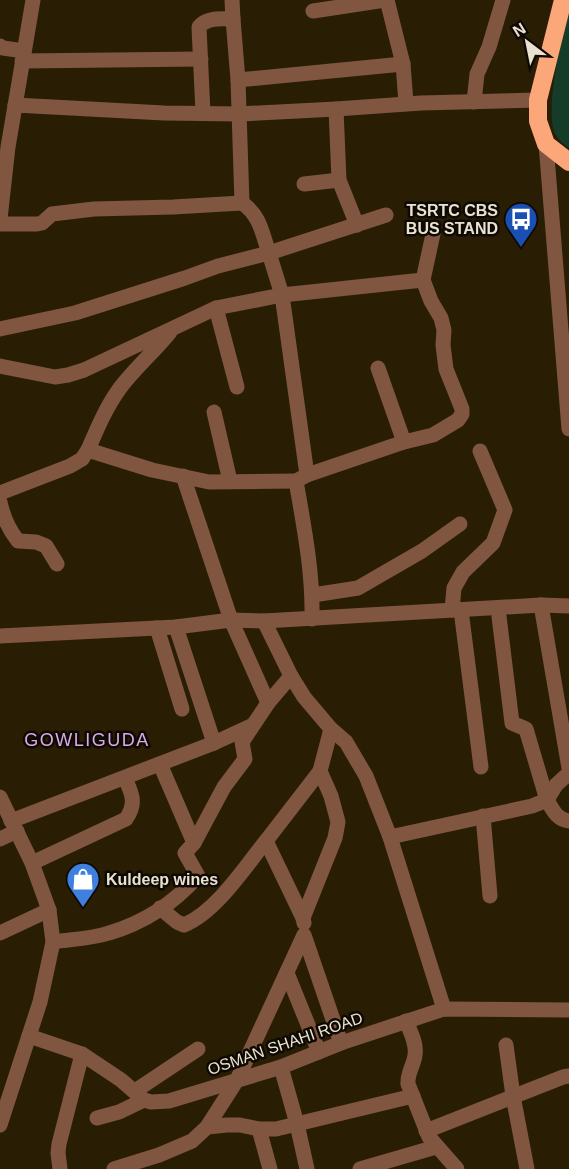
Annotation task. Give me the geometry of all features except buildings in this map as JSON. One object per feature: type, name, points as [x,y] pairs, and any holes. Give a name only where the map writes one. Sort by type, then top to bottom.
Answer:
[{"type":"highway","points":[[563,0],[538,100],[538,121],[546,144],[569,162]]},
{"type":"street","points":[[0,219],[4,147],[15,105],[33,0]]},
{"type":"street","points":[[232,0],[238,80],[242,203]]},
{"type":"street","points":[[313,11],[386,0],[403,64],[406,104]]},
{"type":"street","points":[[474,102],[477,74],[489,47],[503,0]]},
{"type":"street","points":[[203,113],[198,31],[200,24],[207,20],[233,19]]},
{"type":"street","points":[[0,46],[23,56],[201,59]]},
{"type":"street","points":[[238,80],[403,64]]},
{"type":"street","points":[[15,105],[164,113],[239,114],[406,104],[538,100]]},
{"type":"street","points":[[336,109],[339,180],[357,225]]},
{"type":"street","points":[[546,144],[569,429]]},
{"type":"street","points":[[304,184],[339,180]]},
{"type":"street","points":[[0,224],[37,224],[42,223],[52,214],[94,209],[242,203],[256,215],[282,295],[313,595],[312,618]]},
{"type":"street","points":[[0,329],[75,313],[218,266],[269,253],[386,215]]},
{"type":"street","points":[[88,450],[152,470],[209,482],[301,478],[404,442],[432,435],[458,420],[462,409],[446,369],[444,330],[441,318],[423,280],[433,234]]},
{"type":"street","points":[[0,366],[55,377],[68,375],[84,370],[216,308],[282,295],[423,280]]},
{"type":"street","points":[[216,308],[237,387]]},
{"type":"street","points":[[0,493],[82,459],[119,390],[174,328]]},
{"type":"street","points":[[378,368],[404,442]]},
{"type":"street","points":[[214,412],[230,481]]},
{"type":"street","points":[[480,451],[505,510],[493,543],[463,573],[454,588],[482,767]]},
{"type":"street","points":[[183,476],[231,620],[268,703]]},
{"type":"street","points":[[0,502],[11,534],[18,541],[36,542],[46,546],[57,564]]},
{"type":"street","points":[[313,595],[358,588],[422,551],[460,524]]},
{"type":"street","points":[[541,605],[569,768]]},
{"type":"street","points":[[0,636],[176,627],[231,620],[264,621],[541,605],[569,606]]},
{"type":"street","points":[[498,608],[512,723],[525,729],[547,800],[556,816],[569,821]]},
{"type":"street","points":[[264,621],[304,697],[331,729],[346,742],[366,776],[390,837],[444,1009]]},
{"type":"street","points":[[157,627],[182,709]]},
{"type":"street","points":[[176,627],[214,743]]},
{"type":"street","points":[[53,942],[107,934],[142,921],[189,887],[198,876],[185,854],[194,843],[224,787],[245,759],[242,742],[268,703],[291,676]]},
{"type":"street","points":[[0,838],[14,826],[255,724]]},
{"type":"street","points":[[160,908],[184,925],[192,922],[217,901],[320,771],[331,729]]},
{"type":"street","points":[[160,764],[194,843]]},
{"type":"street","points":[[303,918],[336,838],[338,822],[336,810],[320,771]]},
{"type":"street","points":[[390,837],[532,806],[547,800],[556,785],[569,772]]},
{"type":"street","points":[[32,863],[126,819],[133,803],[125,778]]},
{"type":"street","points":[[0,797],[32,863],[49,910],[53,942],[40,1002],[0,1125]]},
{"type":"street","points":[[483,816],[490,896]]},
{"type":"street","points":[[266,841],[303,918],[304,935],[341,1043]]},
{"type":"street","points":[[0,933],[49,910]]},
{"type":"street","points":[[114,1169],[159,1155],[192,1140],[207,1128],[237,1080],[304,935]]},
{"type":"street","points":[[287,973],[319,1052]]},
{"type":"street","name":"OSMAN SHAHI ROAD","points":[[140,1095],[151,1102],[169,1101],[281,1067],[341,1043],[444,1009],[569,1010]]},
{"type":"street","points":[[406,1021],[415,1045],[408,1084],[426,1131],[436,1147],[457,1169]]},
{"type":"street","points":[[29,1036],[82,1054],[140,1095]]},
{"type":"street","points":[[506,1045],[527,1169]]},
{"type":"street","points":[[98,1118],[119,1112],[198,1049]]},
{"type":"street","points":[[60,1169],[59,1144],[82,1054]]},
{"type":"street","points":[[281,1067],[307,1169]]},
{"type":"street","points":[[426,1131],[569,1076]]},
{"type":"street","points":[[207,1128],[240,1125],[259,1129],[276,1129],[413,1096]]},
{"type":"street","points":[[259,1129],[270,1169]]},
{"type":"street","points":[[360,1169],[436,1147]]},
{"type":"green space","points":[[569,1],[569,148],[556,135],[552,108],[556,70]]},
{"type":"place","name":"TSRTC CBS BUS STAND","points":[[521,248]]},
{"type":"place","name":"Kuldeep wines","points":[[83,908]]},
{"type":"district","name":"GOWLIGUDA","points":[[87,740]]}]
